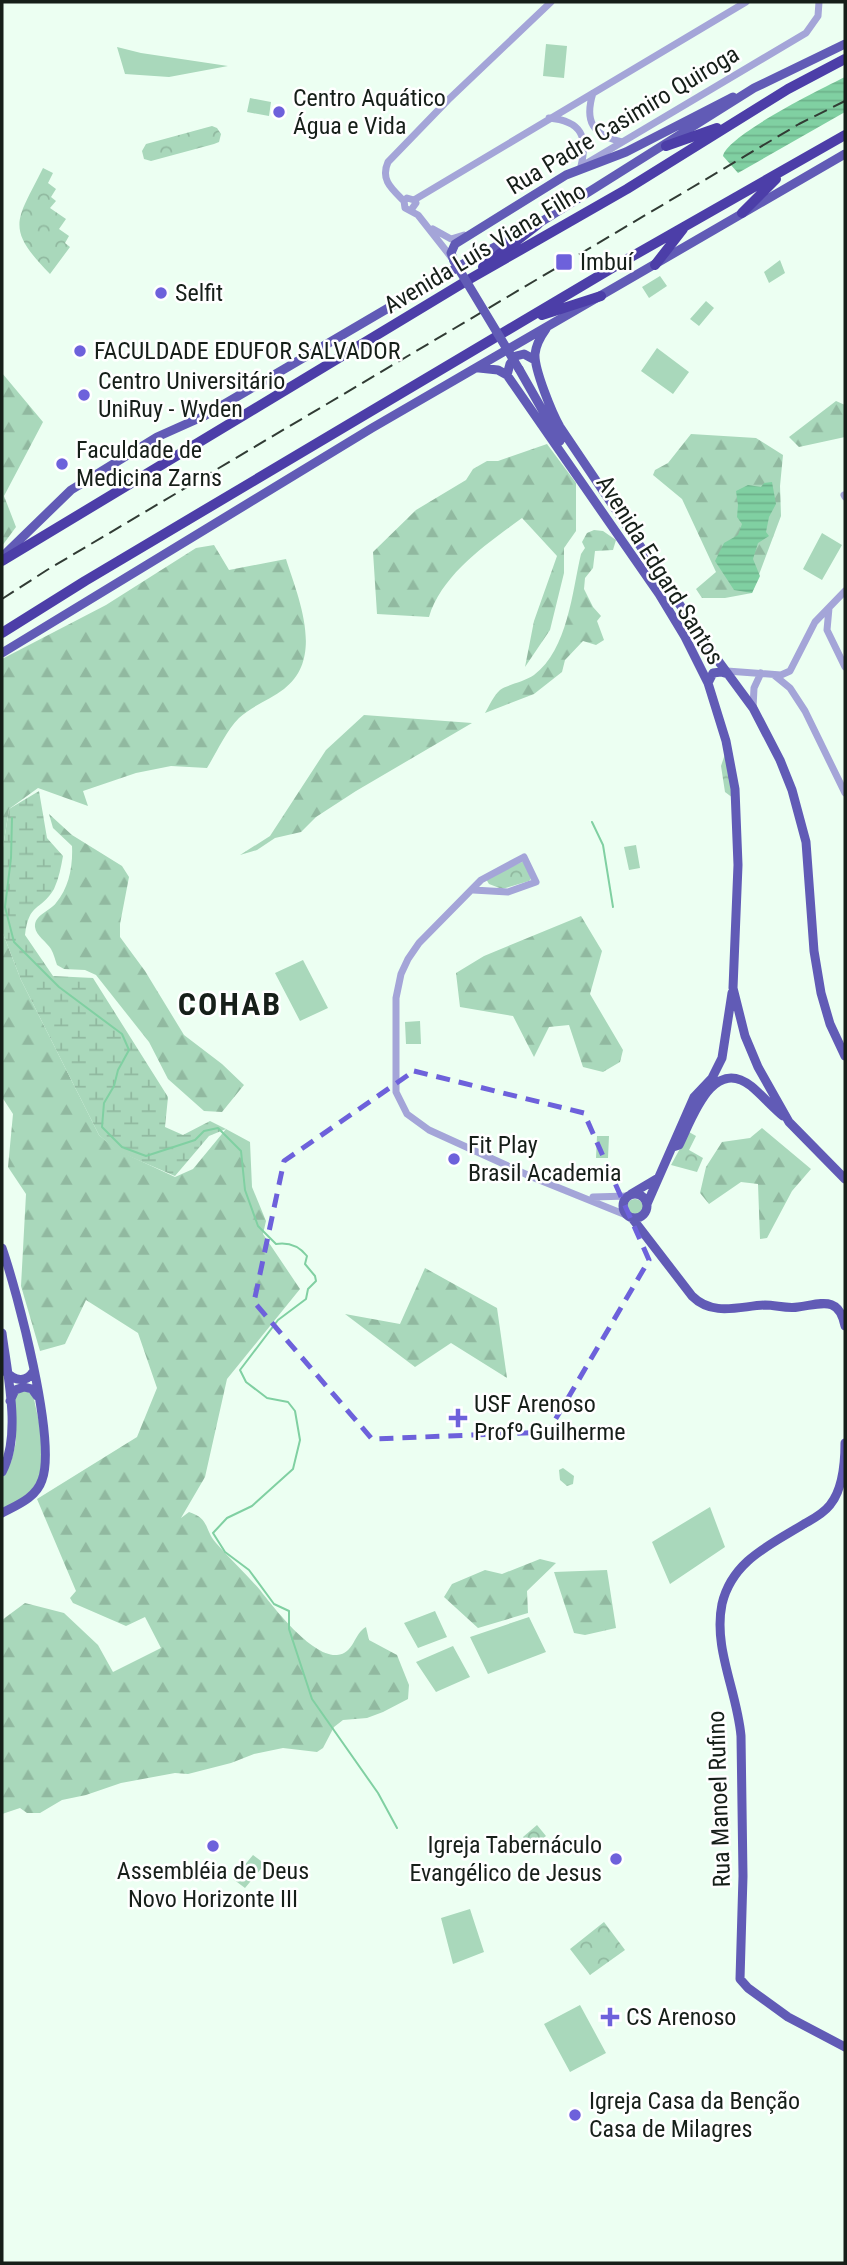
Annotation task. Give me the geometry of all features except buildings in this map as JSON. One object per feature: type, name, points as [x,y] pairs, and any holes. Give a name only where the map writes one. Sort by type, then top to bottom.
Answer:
[{"type":"highway","name":"Avenida Luís Viana Filho","points":[[2,559],[468,280],[569,224],[788,89],[845,59]]},
{"type":"highway","points":[[666,145],[738,120]]},
{"type":"highway","points":[[2,633],[687,224],[845,135]]},
{"type":"highway","points":[[742,213],[786,169]]},
{"type":"highway","points":[[655,265],[687,224]]},
{"type":"highway","points":[[468,280],[500,251],[538,225]]},
{"type":"highway","points":[[528,319],[601,296]]},
{"type":"main road","name":"Avenida Luís Viana Filho","points":[[2,559],[22,535],[71,490],[157,437],[205,416],[465,263],[538,225],[754,88],[845,44]]},
{"type":"main road","points":[[566,175],[626,152],[717,104],[754,88]]},
{"type":"main road","points":[[2,653],[263,492],[845,154]]},
{"type":"main road","name":"Rua Padre Casimiro Quiroga","points":[[484,226],[566,175]]},
{"type":"main road","points":[[484,226],[453,246],[453,259],[519,369],[575,471]]},
{"type":"main road","points":[[477,368],[498,370],[507,375],[516,356],[524,354],[535,360],[537,345],[547,327]]},
{"type":"main road","name":"Avenida Edgard Santos","points":[[535,360],[559,427],[711,651],[753,708],[787,777],[800,815],[808,857],[816,968],[829,1019],[845,1056]]},
{"type":"main road","name":"Avenida Edgard Santos","points":[[507,375],[659,594],[708,683],[730,758],[736,802],[738,865],[733,988],[750,1049],[789,1122],[845,1179]]},
{"type":"main road","points":[[699,666],[708,661],[711,651]]},
{"type":"main road","points":[[699,666],[728,673]]},
{"type":"main road","points":[[708,683],[716,672],[728,673]]},
{"type":"main road","points":[[629,1216],[639,1217],[646,1206],[694,1097],[712,1078],[722,1058],[733,988]]},
{"type":"main road","points":[[673,1147],[679,1145],[701,1101],[713,1085],[729,1077],[735,1077],[751,1086],[789,1122]]},
{"type":"main road","points":[[659,1177],[629,1196],[623,1205],[687,1290],[704,1305],[721,1309],[765,1305],[796,1307],[828,1303],[838,1310],[845,1326]]},
{"type":"main road","points":[[629,1196],[640,1196],[646,1206],[657,1248]]},
{"type":"main road","points":[[2,1248],[25,1328],[47,1456],[44,1475],[37,1489],[2,1513]]},
{"type":"main road","points":[[2,1333],[10,1403],[10,1448],[2,1472]]},
{"type":"main road","points":[[6,1372],[19,1380],[28,1378],[33,1372]]},
{"type":"main road","points":[[10,1403],[15,1390],[24,1387],[32,1389],[38,1398]]},
{"type":"main road","name":"Rua Manoel Rufino","points":[[845,1443],[844,1465],[831,1503],[821,1513],[748,1559],[726,1588],[720,1637],[739,1715],[741,1736],[743,1876],[740,1979],[748,1989],[788,2017],[845,2047]]},
{"type":"street","name":"Rua Padre Casimiro Quiroga","points":[[453,259],[410,204],[389,186],[385,177],[387,165],[448,100],[551,2]]},
{"type":"street","points":[[410,204],[548,118],[746,2]]},
{"type":"street","name":"Rua Padre Casimiro Quiroga","points":[[566,175],[806,33],[818,16],[819,2]]},
{"type":"street","points":[[593,93],[589,111],[593,126],[606,137],[622,142]]},
{"type":"street","points":[[548,118],[567,122],[582,134],[585,146],[581,166]]},
{"type":"street","name":"Rua Padre Casimiro Quiroga","points":[[426,225],[454,239],[484,226]]},
{"type":"street","points":[[790,688],[790,671],[809,634],[820,616],[845,591]]},
{"type":"street","points":[[829,608],[827,630],[845,667]]},
{"type":"street","points":[[809,634],[827,630]]},
{"type":"street","points":[[720,662],[755,673]]},
{"type":"street","points":[[728,673],[781,675],[790,671]]},
{"type":"street","name":"Avenida Edgard Santos","points":[[743,695],[750,687],[755,673]]},
{"type":"street","name":"Avenida Edgard Santos","points":[[753,708],[755,673]]},
{"type":"street","points":[[773,674],[790,688],[804,711],[845,793]]},
{"type":"street","points":[[473,890],[508,892],[536,882],[524,857],[481,880],[415,948],[401,974],[396,1003],[395,1075],[398,1099],[412,1119],[429,1130],[535,1179],[629,1216]]},
{"type":"street","points":[[578,1195],[608,1198],[629,1196]]},
{"type":"highlighted area","points":[[414,1071],[584,1113],[649,1260],[548,1432],[372,1439],[254,1302],[284,1161]]},
{"type":"green space","points":[[546,44],[567,46],[564,78],[543,76]]},
{"type":"green space","points":[[117,47],[228,66],[169,77],[125,74]]},
{"type":"green space","points":[[250,98],[271,102],[269,116],[247,112]]},
{"type":"green space","points":[[212,126],[221,134],[219,142],[151,161],[144,159],[142,151],[146,144]]},
{"type":"green space","points":[[43,168],[53,173],[48,183],[56,189],[51,197],[56,201],[50,208],[66,219],[59,229],[69,236],[65,243],[70,247],[50,274],[26,245],[20,223],[27,200]]},
{"type":"green space","points":[[780,260],[785,273],[769,283],[764,272]]},
{"type":"green space","points":[[660,276],[667,286],[649,298],[642,287]]},
{"type":"green space","points":[[706,301],[714,308],[699,326],[690,319]]},
{"type":"green space","points":[[657,348],[689,372],[673,394],[641,371]]},
{"type":"green space","points":[[2,373],[43,422],[4,496],[16,527],[2,546]]},
{"type":"green space","points":[[836,401],[845,405],[845,437],[799,447],[789,437]]},
{"type":"green space","points":[[691,434],[756,438],[783,455],[781,516],[752,593],[725,598],[702,598],[696,589],[716,572],[682,499],[653,475],[655,470],[668,463]]},
{"type":"green space","points":[[547,444],[576,483],[576,531],[564,548],[564,573],[550,630],[525,667],[534,621],[557,556],[522,518],[467,561],[444,587],[429,617],[377,614],[373,552],[416,510],[466,480],[473,469],[487,461],[498,461]]},
{"type":"green space","points":[[594,530],[603,531],[616,540],[613,550],[595,551],[593,568],[585,578],[584,589],[601,616],[597,621],[604,640],[596,645],[583,641],[565,660],[562,672],[534,694],[485,713],[500,690],[534,675],[554,650],[567,619],[581,554],[585,548],[582,542],[587,533]]},
{"type":"green space","points":[[822,533],[842,545],[822,580],[803,569]]},
{"type":"green space","points":[[214,545],[229,570],[286,559],[305,627],[303,661],[296,676],[284,689],[234,723],[207,768],[171,766],[136,773],[83,791],[88,806],[38,788],[9,809],[2,854],[2,659],[106,605],[196,548]]},
{"type":"green space","points":[[364,715],[472,723],[356,791],[316,817],[301,832],[275,838],[257,850],[240,855],[270,836],[326,750]]},
{"type":"green space","points":[[725,754],[733,798],[725,792],[721,766]]},
{"type":"green space","points":[[39,791],[47,838],[63,856],[54,889],[32,912],[25,935],[53,976],[93,978],[168,1097],[165,1127],[183,1135],[210,1121],[226,1129],[209,1136],[175,1176],[117,1151],[99,1135],[21,980],[2,931],[2,854],[9,809]]},
{"type":"green space","points":[[49,814],[72,835],[122,866],[129,877],[120,937],[145,971],[184,1035],[244,1085],[222,1112],[204,1111],[168,1079],[149,1042],[96,975],[85,970],[64,969],[57,965],[51,949],[37,933],[35,923],[60,897],[67,884],[72,861],[72,846],[53,828]]},
{"type":"green space","points":[[636,845],[640,868],[629,870],[624,847]]},
{"type":"green space","points":[[524,861],[531,879],[529,881],[502,889],[489,884],[486,879]]},
{"type":"green space","points":[[581,916],[602,951],[590,994],[623,1050],[620,1062],[603,1072],[583,1067],[569,1025],[549,1027],[534,1057],[513,1016],[460,1007],[456,973],[484,956]]},
{"type":"green space","points":[[2,931],[21,980],[99,1135],[117,1150],[175,1177],[193,1169],[226,1129],[250,1142],[252,1187],[266,1221],[263,1234],[300,1289],[227,1379],[205,1477],[181,1518],[189,1512],[204,1521],[216,1543],[305,1640],[327,1654],[343,1654],[366,1627],[369,1640],[397,1655],[409,1685],[408,1699],[367,1718],[343,1720],[334,1727],[323,1748],[317,1752],[283,1748],[188,1774],[175,1773],[121,1783],[62,1800],[40,1813],[27,1813],[20,1808],[2,1814],[2,1620],[25,1603],[64,1613],[98,1645],[113,1672],[161,1648],[145,1617],[126,1626],[73,1603],[70,1598],[76,1591],[37,1499],[137,1437],[157,1388],[138,1333],[86,1300],[65,1344],[40,1351],[21,1286],[26,1194],[8,1167],[13,1114],[2,1097]]},
{"type":"green space","points":[[303,960],[328,1008],[300,1021],[275,973]]},
{"type":"green space","points":[[420,1021],[421,1044],[406,1044],[405,1022]]},
{"type":"green space","points":[[762,1128],[811,1169],[792,1191],[767,1238],[760,1239],[758,1184],[741,1182],[709,1204],[700,1193],[706,1167],[722,1142],[750,1138]]},
{"type":"green space","points":[[689,1132],[696,1136],[689,1150],[703,1158],[697,1172],[671,1165]]},
{"type":"green space","points":[[597,1136],[609,1136],[608,1158],[596,1158]]},
{"type":"green space","points":[[632,1199],[638,1199],[643,1207],[641,1213],[632,1215],[627,1210],[627,1204]]},
{"type":"green space","points":[[425,1268],[497,1308],[507,1378],[451,1343],[415,1367],[345,1314],[400,1324]]},
{"type":"green space","points":[[25,1390],[34,1399],[42,1437],[43,1462],[35,1485],[23,1497],[2,1509],[2,1478],[11,1462],[16,1442],[13,1402],[15,1394]]},
{"type":"green space","points":[[563,1468],[574,1476],[573,1484],[567,1486],[560,1480],[559,1470]]},
{"type":"green space","points":[[710,1507],[725,1547],[670,1584],[652,1542]]},
{"type":"green space","points":[[540,1559],[556,1563],[527,1591],[528,1613],[478,1628],[444,1597],[452,1584],[485,1570],[502,1574]]},
{"type":"green space","points":[[607,1570],[616,1628],[585,1635],[574,1633],[554,1572]]},
{"type":"green space","points":[[435,1611],[447,1637],[418,1648],[404,1623]]},
{"type":"green space","points":[[529,1617],[546,1652],[488,1674],[470,1637]]},
{"type":"green space","points":[[453,1646],[470,1677],[436,1692],[416,1662]]},
{"type":"green space","points":[[537,1825],[546,1836],[531,1848],[523,1837]]},
{"type":"green space","points":[[253,1855],[265,1864],[245,1888],[233,1879]]},
{"type":"green space","points":[[470,1909],[484,1952],[453,1964],[441,1918]]},
{"type":"green space","points":[[604,1922],[625,1950],[590,1975],[570,1949]]},
{"type":"green space","points":[[580,2005],[606,2053],[570,2072],[544,2024]]},
{"type":"shaded area","points":[[845,77],[845,112],[738,173],[723,156],[728,147],[741,136],[798,101]]},
{"type":"shaded area","points":[[772,482],[776,504],[769,517],[766,532],[769,536],[758,543],[753,559],[760,576],[752,593],[734,590],[715,561],[724,543],[738,535],[742,524],[737,517],[736,491],[748,485],[761,487],[764,483]]},
{"type":"waterway","points":[[12,818],[11,858],[5,907],[14,942],[59,987],[122,1034],[129,1050],[104,1103],[102,1127],[122,1147],[146,1156],[195,1140],[204,1131],[218,1128],[241,1151],[245,1190],[258,1226],[276,1244],[289,1244],[301,1250],[307,1256],[305,1264],[315,1276],[316,1281],[308,1289],[306,1299],[278,1320],[240,1370],[246,1382],[267,1398],[288,1402],[295,1411],[300,1440],[293,1469],[252,1506],[227,1518],[213,1533],[225,1552],[249,1570],[274,1604],[289,1611],[289,1629],[312,1699],[378,1793],[397,1828]]},
{"type":"waterway","points":[[592,822],[603,845],[613,907]]},
{"type":"railway","points":[[2,599],[799,124],[845,101]]},
{"type":"place","name":"Centro Aquático Água e Vida","points":[[279,112]]},
{"type":"place","name":"Imbuí","points":[[564,262]]},
{"type":"place","name":"Selfit","points":[[161,293]]},
{"type":"place","name":"FACULDADE EDUFOR SALVADOR","points":[[80,351]]},
{"type":"place","name":"Centro Universitário UniRuy - Wyden","points":[[84,395]]},
{"type":"place","name":"Faculdade de Medicina Zarns","points":[[62,464]]},
{"type":"place","name":"Fit Play Brasil Academia","points":[[454,1159]]},
{"type":"place","name":"USF Arenoso Profº Guilherme","points":[[458,1418]]},
{"type":"place","name":"Assembléia de Deus Novo Horizonte III","points":[[213,1846]]},
{"type":"place","name":"Igreja Tabernáculo Evangélico de Jesus","points":[[616,1859]]},
{"type":"place","name":"CS Arenoso","points":[[610,2017]]},
{"type":"place","name":"Igreja Casa da Benção Casa de Milagres","points":[[575,2115]]},
{"type":"district","name":"COHAB","points":[[230,1004]]}]
